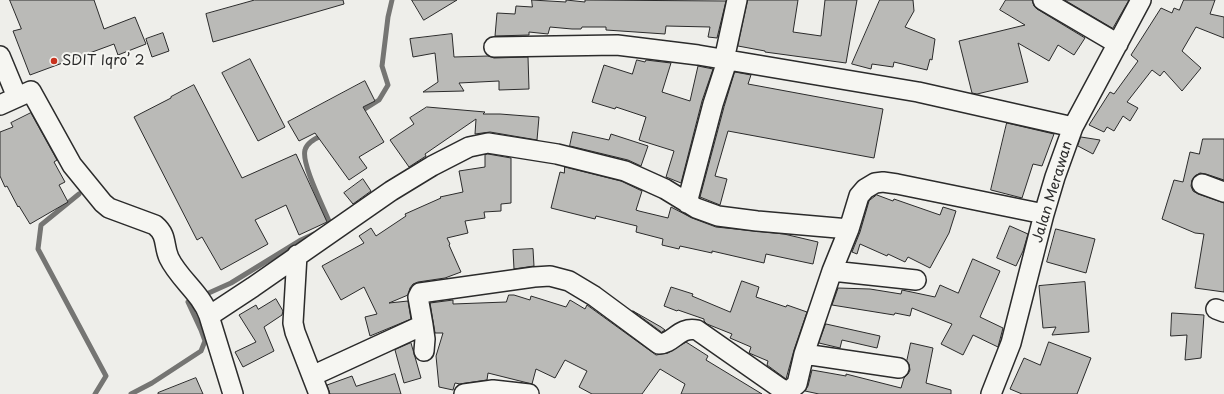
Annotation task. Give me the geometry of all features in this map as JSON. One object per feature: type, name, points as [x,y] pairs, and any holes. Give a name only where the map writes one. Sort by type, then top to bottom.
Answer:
[{"type":"street","points":[[687,204],[726,60],[737,0]]},
{"type":"street","points":[[1043,0],[1118,44]]},
{"type":"street","name":"Jalan Merawan","points":[[991,394],[1011,343],[1044,214],[1055,177],[1073,127],[1141,0]]},
{"type":"street","points":[[494,47],[617,45],[698,55],[918,92],[1073,127]]},
{"type":"street","points":[[0,56],[17,97]]},
{"type":"street","points":[[0,105],[31,91],[72,165],[103,203],[109,208],[155,224],[159,228],[164,236],[169,258],[208,313],[233,394]]},
{"type":"street","points":[[208,313],[253,286],[391,191],[432,166],[469,147],[488,143],[557,154],[625,171],[665,189],[687,204],[703,212],[757,221],[850,229]]},
{"type":"street","points":[[424,350],[425,339],[418,297],[420,293],[550,276],[576,284],[659,344],[664,344],[683,331],[693,329],[697,330],[763,377],[785,391],[790,390],[797,384],[804,354],[832,271],[850,229],[859,196],[870,186],[883,182],[1044,214]]},
{"type":"street","points":[[1202,184],[1224,192]]},
{"type":"street","points":[[296,255],[293,323],[295,332],[319,394]]},
{"type":"street","points":[[832,271],[916,280]]},
{"type":"street","points":[[312,376],[423,326]]},
{"type":"street","points":[[804,354],[899,368]]},
{"type":"street","points":[[464,394],[493,390],[529,394]]},
{"type":"building","points":[[10,0],[94,0],[104,29],[135,17],[146,44],[118,55],[114,44],[30,75],[13,31],[21,29]]},
{"type":"building","points":[[255,0],[343,0],[344,4],[213,42],[206,14]]},
{"type":"building","points":[[412,0],[457,0],[424,20]]},
{"type":"building","points":[[532,0],[566,2],[566,0],[585,2],[585,0],[726,1],[717,38],[708,37],[710,27],[666,26],[665,34],[606,30],[606,27],[582,27],[581,29],[572,29],[550,27],[548,34],[529,32],[529,35],[495,36],[497,13],[515,14],[516,6],[532,7]]},
{"type":"building","points":[[748,0],[798,0],[793,32],[821,36],[825,0],[857,0],[846,63],[765,52],[738,46]]},
{"type":"building","points":[[880,0],[913,0],[914,11],[905,27],[935,39],[932,60],[930,59],[927,70],[894,62],[893,67],[872,64],[871,69],[852,64]]},
{"type":"building","points":[[1006,0],[1032,0],[1037,9],[1085,38],[1074,55],[1058,45],[1049,61],[1018,43],[1028,82],[977,94],[972,93],[959,41],[1025,25],[1000,10]]},
{"type":"building","points":[[1065,0],[1129,0],[1113,28]]},
{"type":"building","points":[[1184,0],[1215,0],[1210,14],[1224,17],[1224,38],[1196,27],[1182,51],[1201,68],[1182,91],[1164,71],[1160,76],[1152,70],[1127,102],[1138,108],[1130,121],[1123,116],[1114,131],[1107,127],[1104,132],[1089,125],[1110,92],[1114,94],[1138,61],[1131,55],[1161,8],[1172,13],[1174,8],[1179,10]]},
{"type":"building","points":[[163,33],[169,51],[152,57],[146,39]]},
{"type":"building","points":[[452,34],[454,57],[528,57],[529,89],[499,90],[499,81],[459,83],[464,91],[423,92],[438,82],[435,53],[413,57],[410,39]]},
{"type":"building","points":[[250,59],[285,127],[258,141],[222,73]]},
{"type":"building","points":[[637,60],[645,62],[646,60],[671,63],[662,92],[690,101],[698,66],[713,69],[702,101],[681,183],[666,177],[674,151],[639,140],[646,117],[616,107],[615,109],[592,102],[604,65],[632,74]]},
{"type":"building","points":[[735,72],[751,75],[748,84],[883,109],[874,158],[728,131],[715,176],[727,179],[720,205],[700,197]]},
{"type":"building","points":[[365,81],[375,101],[363,107],[384,142],[359,157],[367,168],[349,180],[315,133],[299,141],[288,122]]},
{"type":"building","points":[[194,85],[242,178],[296,154],[327,222],[299,235],[286,205],[255,220],[268,244],[221,270],[202,237],[197,240],[134,117]]},
{"type":"building","points":[[427,107],[485,112],[483,114],[539,117],[537,140],[490,132],[475,134],[476,119],[425,154],[426,156],[409,167],[390,140],[414,124],[410,118]]},
{"type":"building","points":[[31,113],[57,160],[54,162],[65,182],[59,185],[68,202],[30,224],[19,206],[18,207],[7,186],[5,187],[0,176],[0,132],[13,127],[11,123]]},
{"type":"building","points":[[1007,123],[1054,134],[1042,166],[1033,164],[1022,198],[991,190]]},
{"type":"building","points":[[573,132],[609,140],[611,134],[648,146],[641,166],[628,160],[570,146]]},
{"type":"building","points":[[1081,137],[1100,140],[1093,154],[1078,146]]},
{"type":"building","points":[[1203,139],[1224,139],[1224,180],[1200,173],[1192,180],[1191,186],[1193,191],[1198,194],[1224,203],[1224,292],[1195,288],[1204,234],[1195,233],[1162,219],[1174,180],[1183,182],[1190,152],[1199,154]]},
{"type":"building","points":[[488,154],[511,158],[511,203],[501,204],[501,211],[484,212],[485,218],[465,221],[468,233],[447,238],[461,272],[445,278],[413,284],[408,295],[389,303],[408,301],[411,319],[370,336],[365,317],[377,314],[364,287],[341,300],[322,266],[364,243],[359,236],[371,228],[376,236],[406,216],[405,214],[441,198],[440,197],[463,192],[459,171],[485,167],[485,155]]},
{"type":"building","points":[[565,167],[621,181],[642,191],[636,210],[639,211],[668,218],[671,207],[692,218],[716,227],[784,234],[818,242],[813,264],[766,254],[764,263],[712,251],[712,253],[680,246],[679,249],[662,245],[663,239],[636,232],[637,226],[596,216],[595,219],[551,208],[560,172],[564,173]]},
{"type":"building","points":[[363,179],[371,191],[353,204],[344,193]]},
{"type":"building","points":[[877,195],[893,201],[894,199],[940,215],[943,207],[956,211],[949,233],[930,268],[908,257],[905,262],[860,244],[857,254],[852,252],[860,232],[869,201]]},
{"type":"building","points":[[1010,226],[1028,234],[1023,251],[1016,266],[997,258]]},
{"type":"building","points":[[1056,229],[1095,239],[1086,273],[1047,262]]},
{"type":"building","points":[[533,249],[534,266],[514,269],[513,250]]},
{"type":"building","points":[[973,259],[1000,271],[980,317],[1003,328],[998,347],[973,335],[963,355],[941,344],[952,324],[912,308],[910,316],[895,313],[894,315],[832,305],[838,288],[870,289],[901,294],[902,290],[935,297],[940,285],[958,293]]},
{"type":"building","points":[[742,281],[759,287],[756,297],[807,312],[786,379],[767,365],[768,361],[749,353],[751,347],[730,338],[732,334],[707,324],[704,319],[664,306],[671,287],[693,294],[692,296],[730,312]]},
{"type":"building","points":[[1085,282],[1089,332],[1052,335],[1056,327],[1043,328],[1039,286]]},
{"type":"building","points":[[509,295],[530,300],[531,296],[566,307],[570,300],[585,309],[587,305],[656,355],[668,353],[686,342],[708,356],[706,360],[762,394],[681,394],[685,384],[660,369],[642,394],[592,394],[579,387],[587,371],[565,360],[555,378],[536,369],[532,384],[488,373],[487,380],[460,384],[455,383],[453,390],[439,387],[436,356],[443,333],[435,333],[430,303],[453,300],[453,304],[506,302]]},
{"type":"building","points":[[276,299],[283,311],[282,315],[264,327],[274,351],[243,367],[235,352],[256,342],[239,315],[256,305],[258,309]]},
{"type":"building","points":[[633,311],[661,327],[665,330],[662,332]]},
{"type":"building","points":[[1172,313],[1204,315],[1201,358],[1185,360],[1187,335],[1171,336]]},
{"type":"building","points":[[826,324],[880,336],[877,348],[842,340],[840,348],[819,343]]},
{"type":"building","points":[[1049,342],[1091,358],[1077,394],[1022,394],[1010,389],[1024,358],[1040,365]]},
{"type":"building","points":[[411,343],[421,378],[404,383],[395,350]]},
{"type":"building","points":[[911,343],[933,348],[926,383],[951,390],[951,394],[819,394],[805,391],[808,386],[812,370],[846,376],[846,374],[901,388],[904,378],[910,370],[907,361]]},
{"type":"building","points":[[395,374],[401,394],[330,394],[327,385],[352,376],[356,386]]},
{"type":"building","points":[[196,378],[203,394],[158,394],[158,393]]},
{"type":"waterway","points":[[360,112],[379,100],[388,85],[382,66],[388,17],[392,0]]},
{"type":"waterway","points":[[324,134],[313,140],[306,147],[305,157],[310,176],[330,226]]},
{"type":"waterway","points":[[79,194],[41,225],[38,249],[106,376],[95,394]]},
{"type":"waterway","points":[[202,296],[231,283],[301,240],[314,234]]},
{"type":"waterway","points":[[131,394],[152,383],[201,351],[205,341],[188,302],[195,299]]},
{"type":"place","name":"SDIT Iqro’ 2","points":[[54,61]]}]
